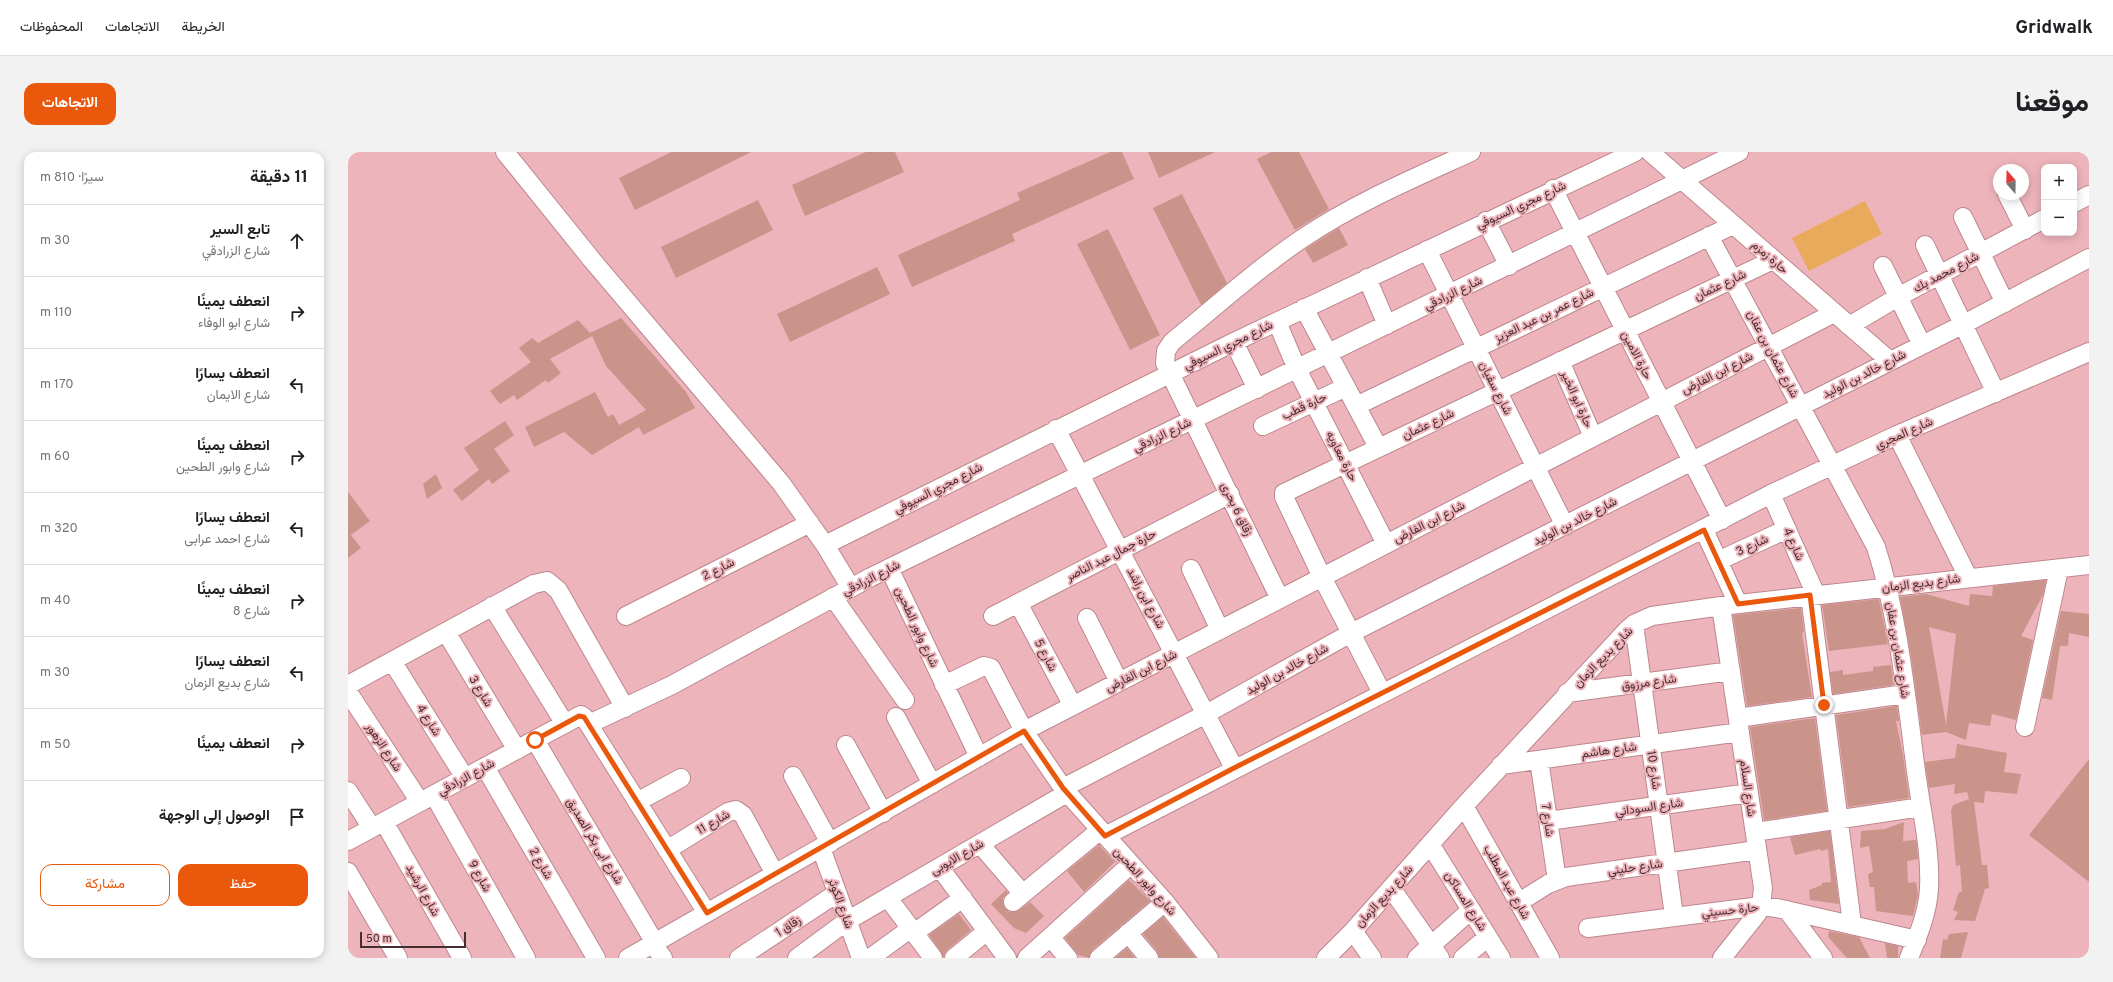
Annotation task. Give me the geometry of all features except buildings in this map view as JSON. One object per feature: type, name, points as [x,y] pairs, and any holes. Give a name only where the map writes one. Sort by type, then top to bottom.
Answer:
[{"type":"street","points":[[505,152],[592,260],[781,483],[825,545],[851,588]]},
{"type":"street","name":"زقاق 6 بحرى","points":[[1280,599],[1165,363],[1166,351],[1172,342],[1292,247],[1349,210],[1471,152]]},
{"type":"street","name":"شارع مجري السيوفي","points":[[825,545],[1170,373],[1486,221],[1635,152]]},
{"type":"street","name":"حارة زمزم","points":[[1650,152],[1890,361]]},
{"type":"street","name":"شارع الزرادقي","points":[[348,841],[581,715],[586,720],[625,708],[672,685],[889,568],[1683,181],[1739,152]]},
{"type":"street","name":"حارة الامين","points":[[1553,190],[1574,234],[1722,520]]},
{"type":"street","points":[[2077,201],[2089,195]]},
{"type":"street","points":[[2010,200],[2025,230]]},
{"type":"street","points":[[1963,217],[2005,303]]},
{"type":"street","points":[[1486,221],[1509,266]]},
{"type":"street","name":"شارع محمد بك","points":[[1849,326],[1898,297],[2041,221]]},
{"type":"street","name":"شارع عمر بن عبد العزيز","points":[[1356,406],[1733,224]]},
{"type":"street","name":"شارع عثمان بن عفان","points":[[1709,236],[1876,547],[1888,587],[1929,862],[1928,903],[1917,940],[1909,958]]},
{"type":"street","points":[[1925,245],[1996,393]]},
{"type":"street","name":"شارع سفيان","points":[[1427,250],[1565,526]]},
{"type":"street","name":"شارع خالد بن الوليد","points":[[1065,790],[1352,634],[1964,324],[2089,258]]},
{"type":"street","name":"شارع عثمان","points":[[1382,693],[1322,577],[1284,495],[1286,492],[1774,260]]},
{"type":"street","points":[[1883,266],[1922,345]]},
{"type":"street","points":[[1367,278],[1387,325]]},
{"type":"street","points":[[1304,308],[1378,447]]},
{"type":"street","name":"شارع ابن الفارض","points":[[628,958],[657,948],[707,913],[1024,731],[1834,313]]},
{"type":"street","name":"حارة معاويه","points":[[1277,322],[1314,402],[1386,544]]},
{"type":"street","points":[[1234,342],[1257,389]]},
{"type":"street","name":"شارع المجري","points":[[980,844],[1018,898],[1102,834],[1704,530],[1771,494],[1897,435],[2089,352]]},
{"type":"street","name":"حارة ابو الخير","points":[[1560,361],[1593,437]]},
{"type":"street","name":"حارة قطب","points":[[1263,426],[1346,387]]},
{"type":"street","name":"شارع ابن راشد","points":[[1056,429],[1175,653],[1234,768]]},
{"type":"street","points":[[1897,435],[1968,577]]},
{"type":"street","name":"حارة جمال عبد الناصر","points":[[993,616],[1230,494]]},
{"type":"street","name":"شارع 4","points":[[1771,494],[1787,528],[1813,595],[1824,705],[1852,924]]},
{"type":"street","name":"شارع 2","points":[[626,616],[810,523]]},
{"type":"street","name":"شارع 3","points":[[1718,561],[1787,528]]},
{"type":"street","name":"شارع السلام","points":[[1704,530],[1718,561],[1730,605],[1731,671],[1763,888],[1761,906]]},
{"type":"street","name":"شارع بديع الزمان","points":[[1326,958],[1353,931],[1567,693],[1634,624],[1662,614],[1730,605],[1968,577],[2059,569],[2089,564]]},
{"type":"street","name":"شارع وابور الطحين","points":[[889,568],[979,758]]},
{"type":"street","points":[[1190,569],[1220,630]]},
{"type":"street","points":[[2025,727],[2059,569]]},
{"type":"street","points":[[348,685],[540,581],[553,584],[625,708]]},
{"type":"street","points":[[833,597],[905,700]]},
{"type":"street","name":"شارع 5","points":[[1018,603],[1073,706]]},
{"type":"street","points":[[492,606],[565,724]]},
{"type":"street","points":[[1087,618],[1119,682]]},
{"type":"street","name":"شارع 10","points":[[1634,624],[1674,916]]},
{"type":"street","name":"شارع 3","points":[[446,632],[516,750]]},
{"type":"street","name":"شارع 4","points":[[392,661],[466,778]]},
{"type":"street","name":"شارع وابور الطحين","points":[[944,685],[984,666],[991,668],[1024,731],[1065,790],[1102,834],[1165,902],[1209,958]]},
{"type":"street","name":"شارع مرزوق","points":[[1567,693],[1731,671]]},
{"type":"street","name":"شارع الزهور","points":[[348,692],[427,799]]},
{"type":"street","name":"شارع هاشم","points":[[1501,765],[1651,744],[1824,705],[1905,694]]},
{"type":"street","points":[[896,717],[932,784]]},
{"type":"street","points":[[586,720],[707,913]]},
{"type":"street","name":"شارع ابى بكر الصديق","points":[[535,740],[657,948]]},
{"type":"street","points":[[846,745],[883,812]]},
{"type":"street","name":"شارع 7","points":[[1539,760],[1557,880]]},
{"type":"street","name":"شارع 2","points":[[485,767],[596,958]]},
{"type":"street","name":"شارع الكوثر","points":[[793,776],[826,846],[837,893],[860,958]]},
{"type":"street","points":[[638,802],[681,778]]},
{"type":"street","name":"شارع الايوبى","points":[[797,958],[847,921],[980,844],[1065,790]]},
{"type":"street","name":"شارع الرشيد","points":[[348,791],[378,825],[462,958]]},
{"type":"street","name":"شارع السوداني","points":[[1548,821],[1749,793]]},
{"type":"street","name":"شارع 9","points":[[427,799],[526,958]]},
{"type":"street","name":"شارع عبد المطلب","points":[[1464,806],[1550,958]]},
{"type":"street","points":[[1755,832],[1921,807]]},
{"type":"street","name":"شارع 11","points":[[667,850],[728,812],[736,810],[742,815],[775,874]]},
{"type":"street","name":"شارع المساكن","points":[[1430,844],[1501,958]]},
{"type":"street","name":"شارع حليني","points":[[1518,903],[1557,880],[1757,850]]},
{"type":"street","points":[[1026,958],[1051,938],[1130,865]]},
{"type":"street","points":[[940,868],[1007,958]]},
{"type":"street","points":[[348,872],[398,958]]},
{"type":"street","points":[[1391,888],[1436,951]]},
{"type":"street","name":"زقاق 1","points":[[739,958],[837,893]]},
{"type":"street","points":[[888,898],[933,958]]},
{"type":"street","points":[[870,958],[963,898]]},
{"type":"street","points":[[1099,958],[1165,902]]},
{"type":"street","points":[[1729,955],[1761,906]]},
{"type":"street","name":"حارة حسيني","points":[[1588,928],[1761,906],[1788,910],[1917,940]]},
{"type":"street","points":[[1417,958],[1436,951],[1471,910]]},
{"type":"street","points":[[1788,910],[1823,958]]},
{"type":"street","points":[[954,958],[987,931]]},
{"type":"street","points":[[1353,931],[1372,958]]},
{"type":"street","points":[[1128,933],[1149,958]]},
{"type":"street","points":[[1463,958],[1488,937]]},
{"type":"street","points":[[1051,938],[1068,958]]},
{"type":"shaded area","points":[[1865,201],[1882,234],[1809,271],[1792,238]]},
{"type":"route","points":[[535,740],[581,715],[584,717],[707,913],[1024,731],[1063,788],[1105,836],[1234,768],[1704,530],[1738,604],[1810,595],[1824,705]]}]
